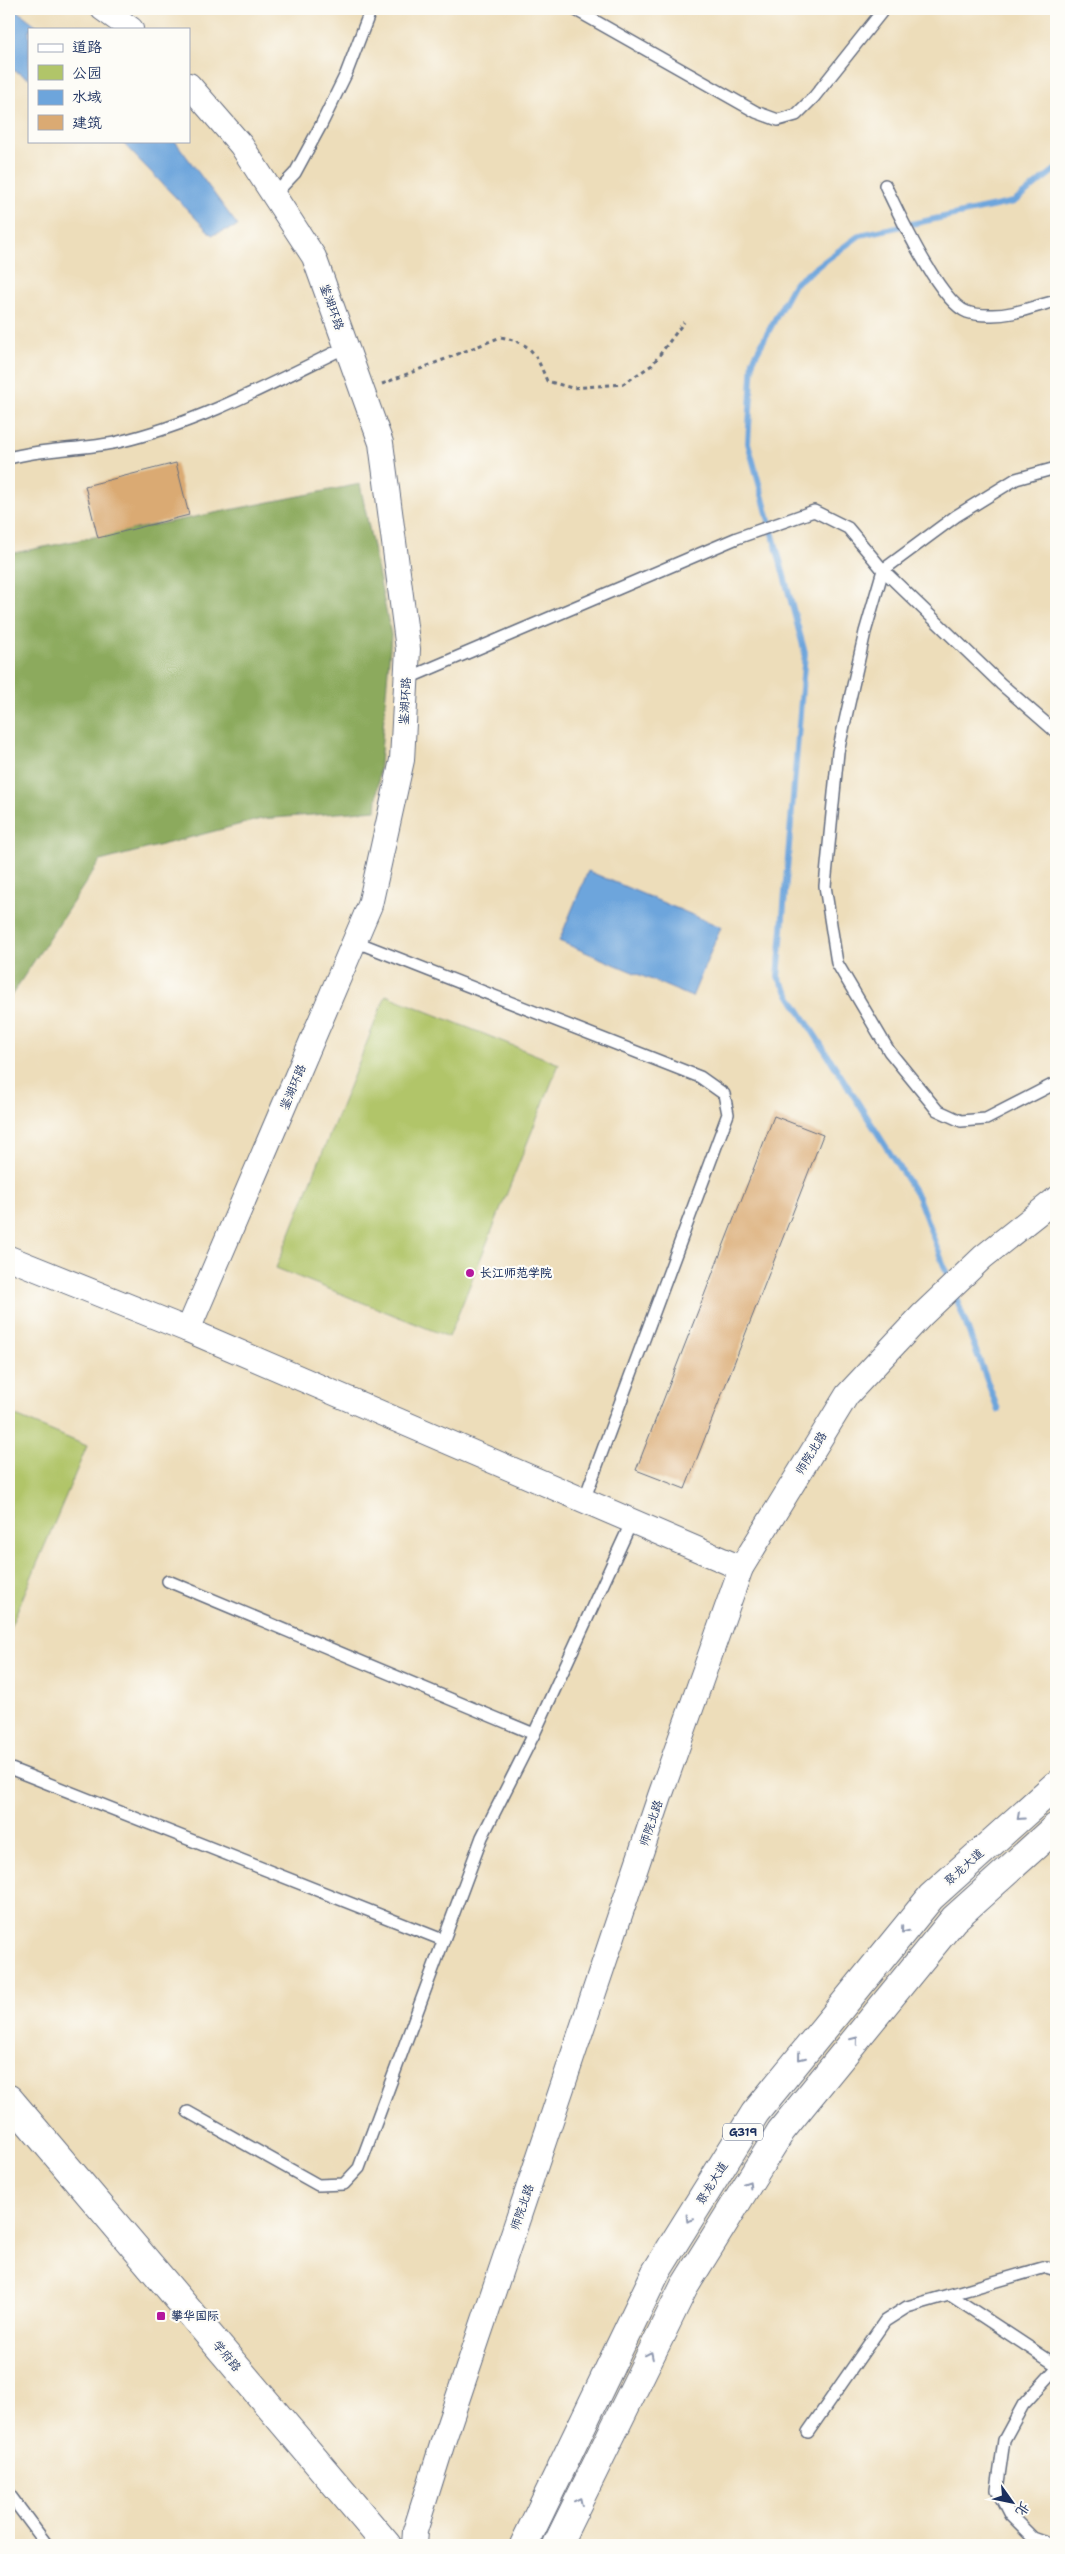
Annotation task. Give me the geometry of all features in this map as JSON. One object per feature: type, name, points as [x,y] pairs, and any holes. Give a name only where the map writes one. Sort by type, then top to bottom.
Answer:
[{"type":"main road","name":"聚龙大道","points":[[524,2545],[656,2272],[755,2113],[931,1897],[1056,1785]]},
{"type":"main road","name":"G319","points":[[557,2545],[684,2287],[780,2131],[954,1919],[1056,1827]]},
{"type":"main road","name":"学府路","points":[[9,2099],[387,2545]]},
{"type":"street","points":[[103,9],[130,28]]},
{"type":"street","name":"鉴湖环路","points":[[188,1330],[370,905],[402,760],[408,649],[381,443],[314,257],[241,145],[190,87]]},
{"type":"street","name":"师院北路","points":[[414,2545],[415,2531],[442,2445],[660,1796],[741,1568],[847,1395],[922,1315],[983,1257],[1056,1199]]},
{"type":"street","points":[[9,1258],[188,1330],[741,1568]]},
{"type":"lane","points":[[274,195],[295,173],[322,125],[346,74],[371,9]]},
{"type":"lane","points":[[574,9],[756,112],[778,120],[796,115],[814,97],[884,9]]},
{"type":"lane","points":[[885,185],[922,260],[965,312],[988,316],[1009,314],[1056,301]]},
{"type":"lane","points":[[9,458],[30,452],[117,442],[199,418],[346,347]]},
{"type":"lane","points":[[1056,468],[1016,478],[956,516],[884,570],[865,632],[838,752],[825,886],[837,963],[889,1051],[937,1110],[961,1121],[986,1119],[1056,1083]]},
{"type":"lane","points":[[406,679],[738,538],[814,511],[848,528],[884,570],[1001,684],[1056,732]]},
{"type":"lane","points":[[354,941],[700,1077],[724,1094],[728,1114],[584,1500]]},
{"type":"lane","points":[[188,2112],[318,2185],[344,2184],[359,2168],[482,1837],[534,1734],[632,1521]]},
{"type":"lane","points":[[168,1581],[534,1734]]},
{"type":"lane","points":[[9,1768],[443,1940]]},
{"type":"lane","points":[[808,2432],[885,2321],[907,2307],[1046,2267],[1056,2270]]},
{"type":"lane","points":[[950,2295],[1056,2365]]},
{"type":"lane","points":[[1053,2545],[1033,2538],[1010,2515],[997,2490],[1004,2440],[1023,2405],[1056,2369]]},
{"type":"lane","points":[[9,2494],[47,2545]]},
{"type":"path","points":[[362,392],[501,337],[520,342],[537,356],[547,380],[572,388],[623,384],[652,365],[684,322]]},
{"type":"green space","points":[[360,484],[391,635],[376,810],[261,819],[100,861],[9,999],[9,554]]},
{"type":"green space","points":[[386,995],[559,1064],[449,1337],[276,1268]]},
{"type":"green space","points":[[9,1413],[87,1446],[9,1630]]},
{"type":"water","points":[[9,9],[15,9],[40,28],[28,28],[28,78],[9,68]]},
{"type":"water","points":[[122,142],[176,142],[238,226],[212,235]]},
{"type":"water","points":[[588,871],[721,927],[692,997],[559,941]]},
{"type":"building","points":[[176,463],[189,515],[98,538],[85,486]]},
{"type":"building","points":[[774,1116],[823,1135],[685,1489],[636,1470]]},
{"type":"waterway","points":[[950,1282],[918,1197],[778,977],[805,653],[748,443],[753,360],[794,284],[860,235],[1014,202],[1056,169]]},
{"type":"waterway","points":[[954,1292],[998,1410]]},
{"type":"place","name":"长江师范学院","points":[[470,1273]]},
{"type":"place","name":"攀华国际","points":[[161,2316]]}]
